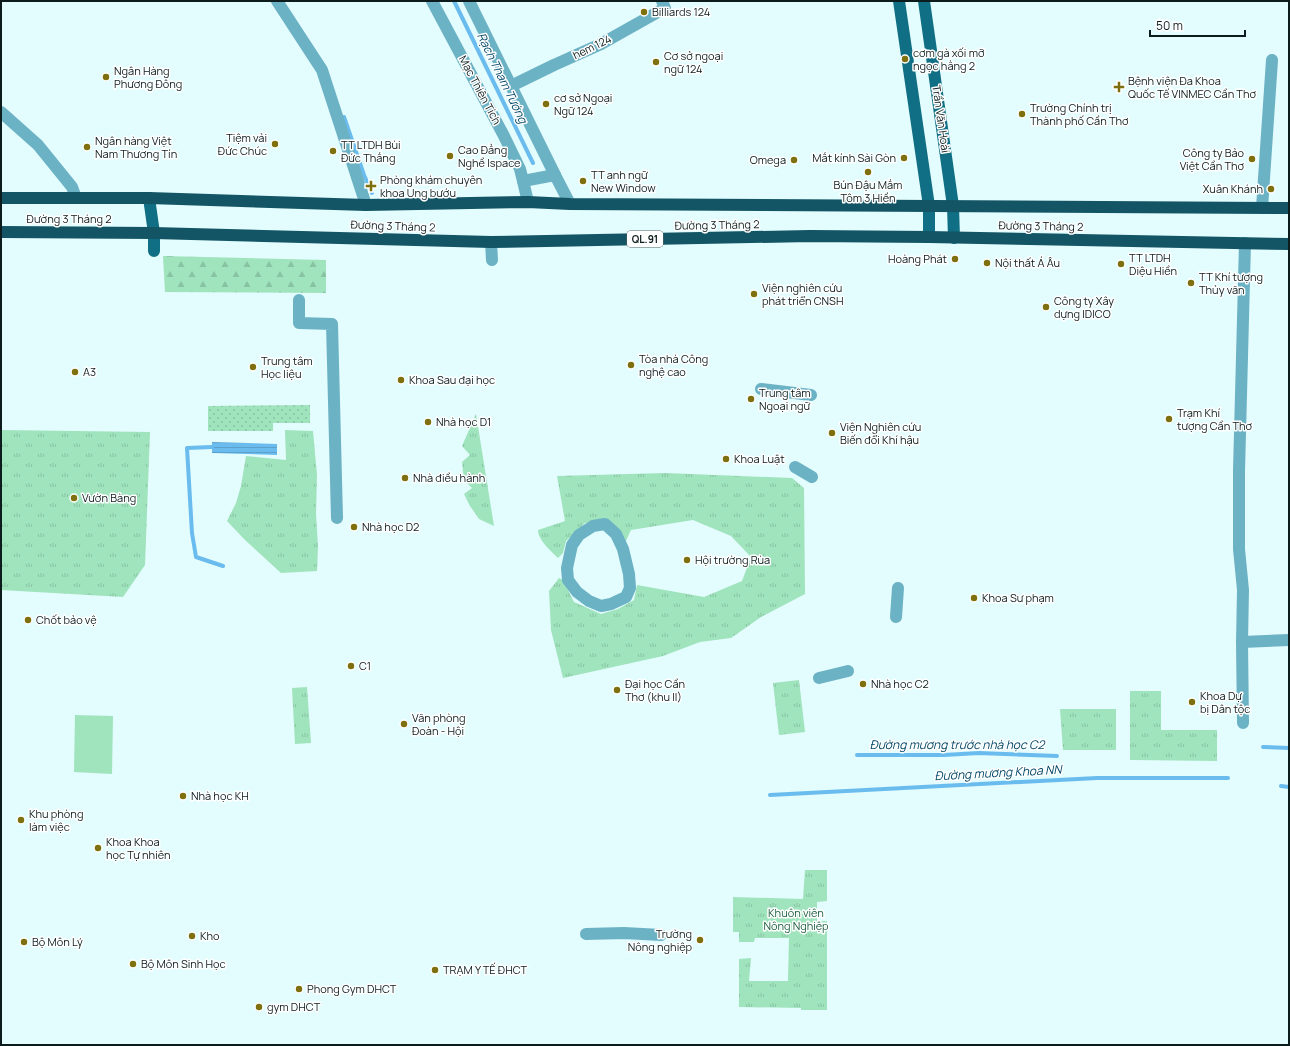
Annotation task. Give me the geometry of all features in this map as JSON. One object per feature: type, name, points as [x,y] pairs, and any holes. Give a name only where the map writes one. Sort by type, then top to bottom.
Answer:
[{"type":"highway","name":"Đường 3 Tháng 2","points":[[1,198],[149,198],[366,204],[528,202],[570,204],[1289,208]]},
{"type":"highway","name":"Đường 3 Tháng 2","points":[[1,232],[154,233],[491,242],[802,237],[929,237],[1289,244]]},
{"type":"main road","points":[[899,1],[929,206],[929,237]]},
{"type":"main road","name":"Trần Văn Hoài","points":[[924,1],[954,206],[954,238]]},
{"type":"main road","points":[[149,198],[154,233],[154,251]]},
{"type":"street","points":[[277,1],[322,70],[366,204]]},
{"type":"street","name":"Mạc Thiên Tích","points":[[432,1],[520,169],[528,202]]},
{"type":"street","points":[[469,1],[570,204]]},
{"type":"street","name":"hem 124","points":[[511,86],[601,44],[665,8],[662,1]]},
{"type":"street","points":[[1262,208],[1272,60]]},
{"type":"street","points":[[1,112],[38,145],[72,187],[76,198]]},
{"type":"street","points":[[523,181],[555,174]]},
{"type":"street","points":[[491,242],[492,260]]},
{"type":"street","points":[[1243,723],[1242,590],[1239,548],[1239,471],[1245,243]]},
{"type":"street","points":[[299,300],[299,323],[332,324],[336,518]]},
{"type":"street","points":[[761,389],[811,395]]},
{"type":"street","points":[[795,467],[812,477]]},
{"type":"street","points":[[605,524],[616,534],[623,549],[629,574],[630,588],[626,598],[601,606],[589,601],[577,592],[568,580],[567,568],[572,545],[579,535],[593,526],[605,524]]},
{"type":"street","points":[[896,617],[898,588]]},
{"type":"street","points":[[1242,642],[1289,640]]},
{"type":"street","points":[[819,678],[848,671]]},
{"type":"street","points":[[586,934],[624,933],[661,936]]},
{"type":"green space","points":[[163,256],[326,260],[326,293],[165,292]]},
{"type":"green space","points":[[310,405],[310,423],[273,423],[273,431],[208,431],[208,406]]},
{"type":"green space","points":[[476,414],[494,526],[479,519],[464,494],[472,488],[464,480],[462,462],[470,455],[462,446]]},
{"type":"green space","name":"Vườn Bàng","points":[[1,430],[150,432],[145,565],[123,597],[1,590]]},
{"type":"green space","points":[[285,430],[313,431],[317,475],[317,571],[281,573],[245,540],[227,521],[236,503],[241,486],[246,456],[286,460]]},
{"type":"green space","points":[[666,473],[792,478],[804,488],[805,594],[761,617],[731,638],[700,642],[663,656],[563,678],[551,630],[549,591],[559,578],[563,580],[574,602],[601,614],[618,609],[634,600],[637,585],[704,597],[742,581],[751,557],[731,536],[693,520],[631,530],[625,543],[605,520],[585,523],[566,541],[563,553],[558,558],[540,538],[538,530],[565,521],[557,476]]},
{"type":"green space","points":[[799,680],[805,732],[779,735],[773,683]]},
{"type":"green space","points":[[307,687],[311,743],[295,744],[292,688]]},
{"type":"green space","points":[[1130,691],[1161,691],[1161,730],[1217,730],[1217,761],[1130,760]]},
{"type":"green space","points":[[1060,709],[1116,709],[1116,750],[1063,750]]},
{"type":"green space","points":[[75,715],[113,716],[112,774],[74,772]]},
{"type":"green space","name":"Khuôn viên Nông Nghiệp","points":[[805,870],[827,870],[827,901],[817,902],[817,921],[827,921],[827,1010],[739,1007],[739,959],[751,958],[749,981],[788,981],[789,938],[755,938],[754,942],[739,942],[739,932],[733,932],[733,897],[803,899]]},
{"type":"water","points":[[212,442],[277,444],[277,455],[212,453]]},
{"type":"waterway","name":"Rạch Tham Tướng","points":[[454,1],[533,163]]},
{"type":"waterway","points":[[344,117],[364,175],[372,193]]},
{"type":"waterway","points":[[212,447],[187,448],[192,533],[196,557],[223,566]]},
{"type":"waterway","points":[[1263,747],[1289,748]]},
{"type":"waterway","name":"Đường mương trước nhà học C2","points":[[857,755],[944,755],[979,753],[1057,756]]},
{"type":"waterway","name":"Đường mương Khoa NN","points":[[770,795],[1097,778],[1228,778]]},
{"type":"waterway","points":[[1281,786],[1289,787]]},
{"type":"place","name":"Billiards 124","points":[[644,12]]},
{"type":"place","name":"cơm gà xối mỡ ngọc hằng 2","points":[[905,59]]},
{"type":"place","name":"Cơ sở ngoại ngữ 124","points":[[656,62]]},
{"type":"place","name":"Ngân Hàng Phương Đông","points":[[106,77]]},
{"type":"place","name":"Bệnh viện Đa Khoa Quốc Tế VINMEC Cần Thơ","points":[[1119,87]]},
{"type":"place","name":"cơ sở Ngoại Ngữ 124","points":[[546,104]]},
{"type":"place","name":"Trường Chính trị Thành phố Cần Thơ","points":[[1022,114]]},
{"type":"place","name":"Tiệm vải Đức Chúc","points":[[275,144]]},
{"type":"place","name":"Ngân hàng Việt Nam Thương Tín","points":[[87,147]]},
{"type":"place","name":"TT LTDH Bùi Đức Thắng","points":[[333,151]]},
{"type":"place","name":"Cao Đẳng Nghề Ispace","points":[[450,156]]},
{"type":"place","name":"Mắt kính Sài Gòn","points":[[904,158]]},
{"type":"place","name":"Công ty Bảo Việt Cần Thơ","points":[[1252,159]]},
{"type":"place","name":"Omega","points":[[794,160]]},
{"type":"place","name":"Bún Đậu Mắm Tôm 3 Hiền","points":[[868,172]]},
{"type":"place","name":"TT anh ngữ New Window","points":[[583,181]]},
{"type":"place","name":"Phòng khám chuyên khoa Ung bướu","points":[[371,186]]},
{"type":"place","name":"Xuân Khánh","points":[[1271,189]]},
{"type":"place","name":"Hoàng Phát","points":[[955,259]]},
{"type":"place","name":"Nội thất Á Âu","points":[[987,263]]},
{"type":"place","name":"TT LTDH Diệu Hiền","points":[[1121,264]]},
{"type":"place","name":"TT Khí tượng Thủy văn","points":[[1191,283]]},
{"type":"place","name":"Viện nghiên cứu phát triển CNSH","points":[[754,294]]},
{"type":"place","name":"Công ty Xây dựng IDICO","points":[[1046,307]]},
{"type":"place","name":"Tòa nhà Công nghệ cao","points":[[631,365]]},
{"type":"place","name":"Trung tâm Học liệu","points":[[253,367]]},
{"type":"place","name":"A3","points":[[75,372]]},
{"type":"place","name":"Khoa Sau đại học","points":[[401,380]]},
{"type":"place","name":"Trung tâm Ngoại ngữ","points":[[751,399]]},
{"type":"place","name":"Trạm Khí tượng Cần Thơ","points":[[1169,419]]},
{"type":"place","name":"Nhà học D1","points":[[428,422]]},
{"type":"place","name":"Viện Nghiên cứu Biến đổi Khí hậu","points":[[832,433]]},
{"type":"place","name":"Khoa Luật","points":[[726,459]]},
{"type":"place","name":"Nhà điều hành","points":[[405,478]]},
{"type":"place","name":"Vườn Bàng","points":[[74,498]]},
{"type":"place","name":"Nhà học D2","points":[[354,527]]},
{"type":"place","name":"Hội trường Rùa","points":[[687,560]]},
{"type":"place","name":"Khoa Sư phạm","points":[[974,598]]},
{"type":"place","name":"Chốt bảo vệ","points":[[28,620]]},
{"type":"place","name":"C1","points":[[351,666]]},
{"type":"place","name":"Nhà học C2","points":[[863,684]]},
{"type":"place","name":"Đại học Cần Thơ (khu II)","points":[[617,690]]},
{"type":"place","name":"Khoa Dự bị Dân tộc","points":[[1192,702]]},
{"type":"place","name":"Văn phòng Đoàn - Hội","points":[[404,724]]},
{"type":"place","name":"Nhà học KH","points":[[183,796]]},
{"type":"place","name":"Khu phòng làm việc","points":[[21,820]]},
{"type":"place","name":"Khoa Khoa học Tự nhiên","points":[[98,848]]},
{"type":"place","name":"Kho","points":[[192,936]]},
{"type":"place","name":"Trường Nông nghiệp","points":[[700,940]]},
{"type":"place","name":"Bộ Môn Lý","points":[[24,942]]},
{"type":"place","name":"Bộ Môn Sinh Học","points":[[133,964]]},
{"type":"place","name":"TRẠM Y TẾ ĐHCT","points":[[435,970]]},
{"type":"place","name":"Phong Gym DHCT","points":[[299,989]]},
{"type":"place","name":"gym DHCT","points":[[259,1007]]}]
